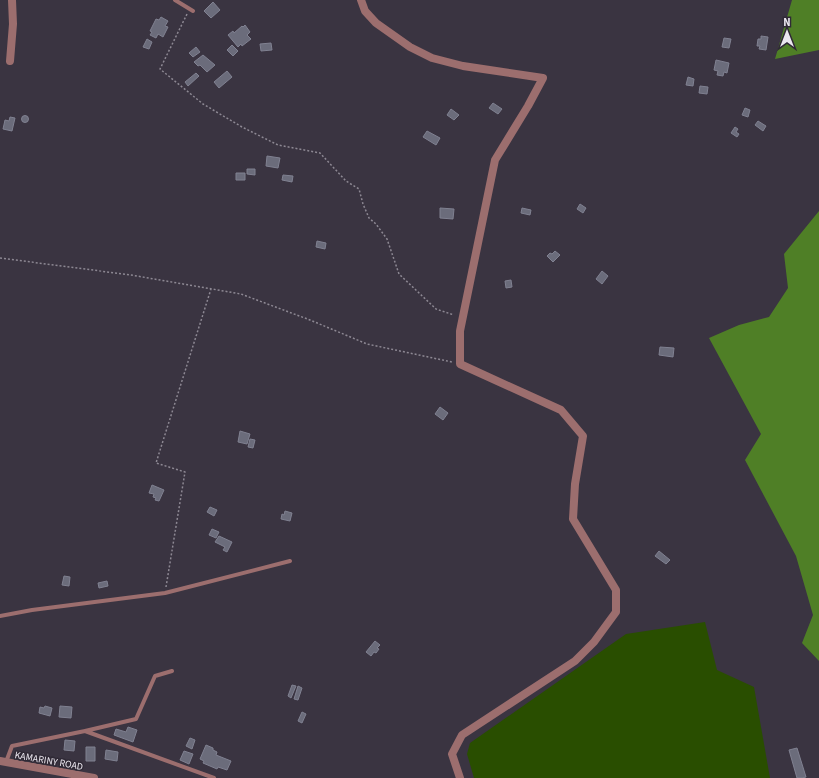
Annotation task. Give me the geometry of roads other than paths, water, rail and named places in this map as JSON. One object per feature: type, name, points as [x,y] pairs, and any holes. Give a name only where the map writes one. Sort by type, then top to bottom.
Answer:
[{"type":"street","points":[[10,60],[13,24],[12,0]]},
{"type":"street","points":[[361,0],[366,11],[376,23],[410,47],[432,58],[463,66],[543,78],[495,160],[460,331],[460,364],[561,410],[583,436],[575,484],[573,519],[616,590],[616,612],[594,642],[575,661],[462,735],[452,754],[460,778]]},
{"type":"street","name":"KAMARINY ROAD","points":[[3,762],[94,778]]},
{"type":"lane","points":[[175,0],[191,10]]},
{"type":"lane","points":[[0,616],[32,610],[165,593],[290,562]]},
{"type":"lane","points":[[3,762],[12,746],[136,719],[155,676],[172,671]]},
{"type":"lane","points":[[85,731],[214,778]]}]
